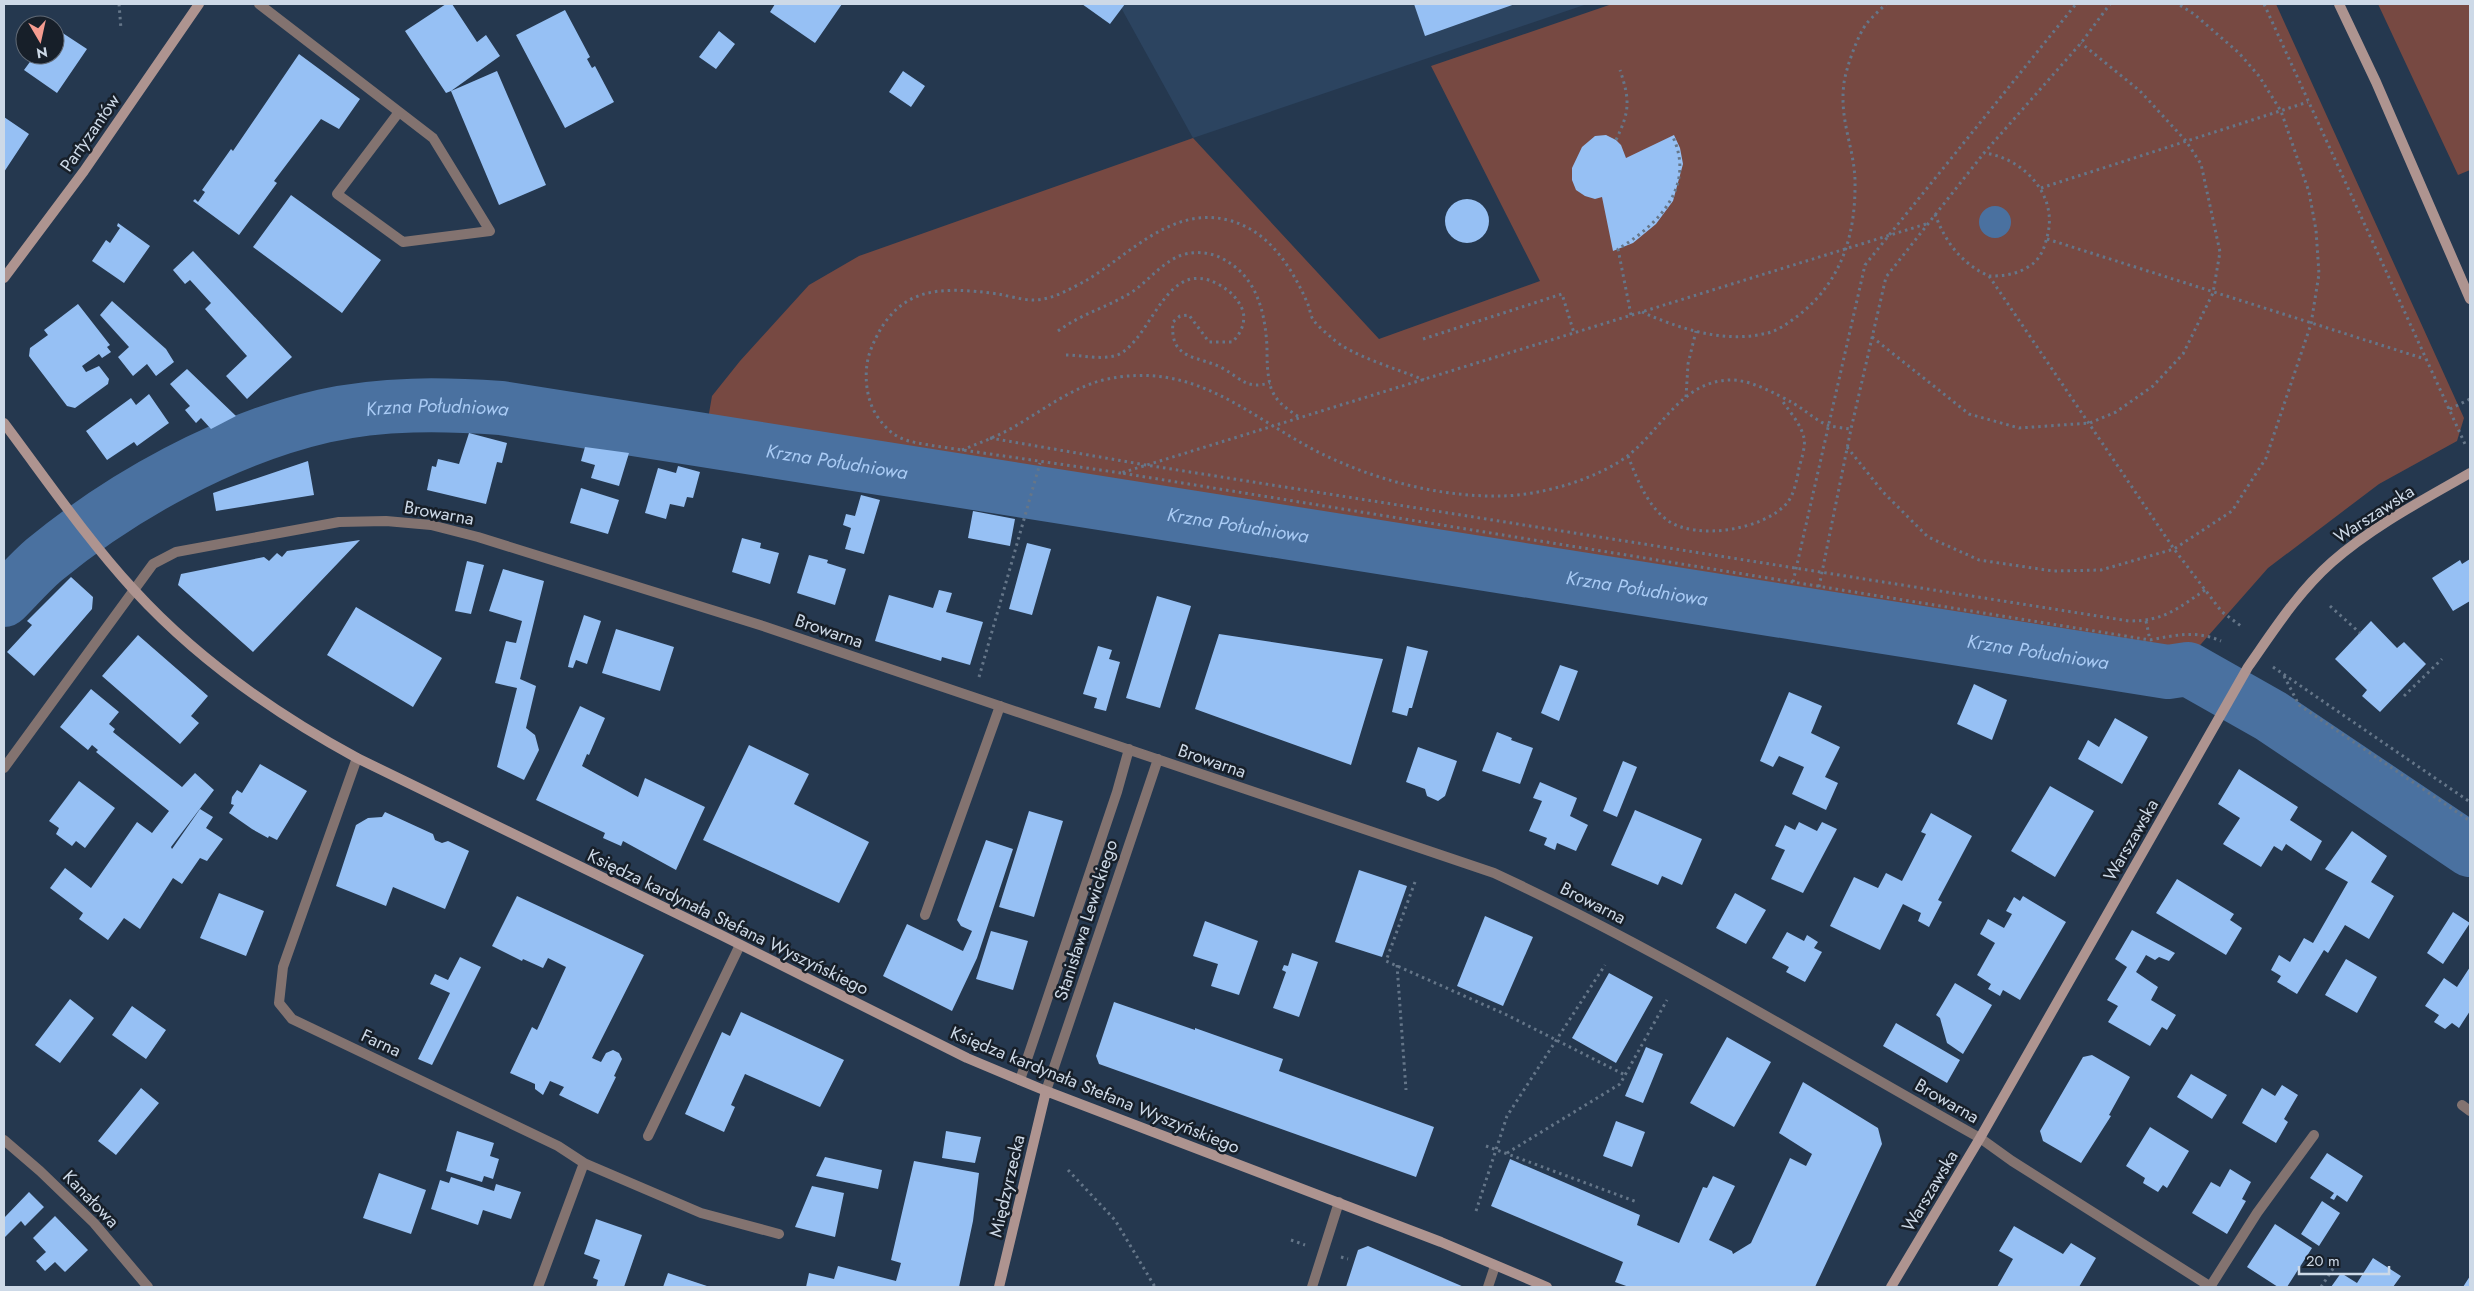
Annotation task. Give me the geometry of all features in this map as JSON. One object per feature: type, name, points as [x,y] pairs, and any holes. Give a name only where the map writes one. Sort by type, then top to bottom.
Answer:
[{"type":"main road","name":"Partyzantów","points":[[4,278],[84,171],[199,4]]},
{"type":"main road","points":[[2339,4],[2376,82],[2470,299]]},
{"type":"main road","name":"Księdza kardynała Stefana Wyszyńskiego","points":[[4,423],[68,510],[134,590],[174,630],[238,684],[281,715],[356,758],[740,945],[937,1044],[1046,1091],[1339,1202],[1547,1287]]},
{"type":"main road","name":"Warszawska","points":[[1891,1287],[1980,1138],[2248,667],[2287,611],[2332,562],[2382,525],[2470,473]]},
{"type":"main road","name":"Międzyrzecka","points":[[999,1287],[1046,1091]]},
{"type":"street","points":[[259,4],[433,138],[490,231],[403,242],[337,194],[398,112]]},
{"type":"street","name":"Browarna","points":[[4,768],[153,564],[176,552],[339,522],[386,521],[431,525],[478,536],[561,561],[1000,706],[1494,873],[1570,908],[1708,982],[1980,1138],[2012,1161],[2210,1287]]},
{"type":"street","points":[[925,915],[1000,706]]},
{"type":"street","name":"Stanisława Lewickiego","points":[[1020,1080],[1117,792],[1129,749]]},
{"type":"street","name":"Farna","points":[[356,758],[283,967],[279,1003],[292,1019],[558,1146],[584,1163],[702,1213],[779,1234]]},
{"type":"street","name":"Stanisława Lewickiego","points":[[1046,1091],[1158,759]]},
{"type":"street","points":[[648,1136],[740,945]]},
{"type":"street","points":[[2210,1287],[2257,1213],[2314,1135]]},
{"type":"street","name":"Kanałowa","points":[[4,1140],[40,1171],[94,1223],[148,1287]]},
{"type":"street","points":[[538,1287],[584,1163]]},
{"type":"street","points":[[1312,1287],[1339,1202]]},
{"type":"street","points":[[1488,1287],[1495,1266]]},
{"type":"path","points":[[119,4],[121,29]]},
{"type":"path","points":[[1642,312],[1678,328],[1735,336],[1763,334],[1785,326],[1827,289],[1843,261],[1854,208],[1855,179],[1844,122],[1844,82],[1866,24],[1886,4]]},
{"type":"path","points":[[1793,582],[1864,265],[2076,4]]},
{"type":"path","points":[[1819,587],[1847,447],[1886,276],[1984,153],[2081,43],[2110,4]]},
{"type":"path","points":[[1847,447],[1883,492],[1928,537],[1979,560],[2053,571],[2101,570],[2174,549],[2232,511],[2266,458],[2311,324],[2319,274],[2316,230],[2309,192],[2281,112],[2259,76],[2239,53],[2194,14],[2178,4]]},
{"type":"path","points":[[2264,4],[2465,444]]},
{"type":"path","points":[[1872,338],[1969,414],[2019,428],[2090,423],[2116,412],[2154,386],[2183,354],[2213,293],[2220,252],[2201,164],[2186,141],[2140,91],[2081,43]]},
{"type":"path","points":[[1616,140],[1628,115],[1628,93],[1620,70]]},
{"type":"path","points":[[2041,188],[2308,102]]},
{"type":"path","points":[[1631,315],[1618,249],[1652,226],[1672,198],[1680,167],[1678,149],[1672,136]]},
{"type":"path","points":[[1984,153],[2004,158],[2041,188],[2050,212],[2051,222],[2041,254],[2028,268],[2020,272],[1988,276]]},
{"type":"path","points":[[1935,214],[1944,236],[1960,257],[1988,276],[2090,423],[2174,549],[2222,612],[2241,626]]},
{"type":"path","points":[[1424,380],[1351,351],[1334,340],[1313,320],[1308,303],[1283,258],[1268,241],[1254,230],[1245,226],[1228,220],[1204,218],[1182,222],[1162,230],[1136,244],[1087,279],[1062,292],[1035,300],[975,291],[946,290],[919,295],[897,307],[879,329],[868,358],[867,388],[876,413],[890,433],[905,441],[1040,463],[1121,473],[2150,640],[2187,633],[2208,636],[2221,641]]},
{"type":"path","points":[[1121,473],[1926,224]]},
{"type":"path","points":[[2047,239],[2425,359]]},
{"type":"path","points":[[1058,331],[1072,321],[1131,292],[1148,281],[1159,268],[1178,256],[1200,252],[1215,255],[1232,264],[1245,275],[1261,303],[1270,383],[1275,398],[1285,408],[1300,418]]},
{"type":"path","points":[[1066,355],[1107,357],[1122,353],[1140,334],[1178,283],[1194,278],[1206,278],[1229,291],[1239,301],[1244,314],[1239,335],[1232,342],[1210,342],[1189,316],[1180,316],[1173,322],[1172,333],[1176,346],[1184,354],[1223,368],[1245,383],[1256,386],[1270,383]]},
{"type":"path","points":[[1423,339],[1562,294],[1574,333]]},
{"type":"path","points":[[1686,397],[1688,364],[1696,331]]},
{"type":"path","points":[[960,450],[1011,429],[1081,387],[1104,380],[1140,376],[1176,377],[1201,386],[1336,460],[1389,480],[1466,496],[1504,496],[1546,491],[1605,469],[1628,456],[1686,397],[1714,382],[1732,380],[1751,384],[1795,404],[1828,426],[1851,429]]},
{"type":"path","points":[[1628,456],[1654,508],[1668,520],[1686,530],[1709,530],[1756,523],[1776,514],[1788,502],[1801,462],[1805,439],[1780,397]]},
{"type":"path","points":[[2450,409],[2470,399]]},
{"type":"path","points":[[990,438],[1146,465],[2129,621],[2146,621],[2168,615],[2205,590]]},
{"type":"path","points":[[977,685],[1040,463]]},
{"type":"path","points":[[2330,606],[2360,633]]},
{"type":"path","points":[[2146,621],[2150,640]]},
{"type":"path","points":[[2257,654],[2284,676],[2470,802]]},
{"type":"path","points":[[2404,696],[2442,659]]},
{"type":"path","points":[[2284,676],[2299,705],[2470,822]]},
{"type":"path","points":[[1415,882],[1386,962],[1397,965],[1507,1015],[1556,1042],[1625,1075]]},
{"type":"path","points":[[1397,965],[1406,1090]]},
{"type":"path","points":[[1476,1211],[1498,1151],[1507,1116],[1605,965]]},
{"type":"path","points":[[1507,1153],[1620,1084],[1667,1000]]},
{"type":"path","points":[[1486,1146],[1637,1202]]},
{"type":"path","points":[[1068,1170],[1115,1220],[1155,1287]]},
{"type":"path","points":[[2321,1287],[2338,1261]]},
{"type":"shaded area","points":[[1119,4],[1587,4],[1193,138]]},
{"type":"shaded area","points":[[1612,4],[2276,4],[2464,418],[2457,441],[2379,484],[2268,568],[2194,652],[986,471],[707,425],[712,396],[740,361],[809,285],[859,256],[1193,138],[1379,339],[1540,281],[1431,66]]},
{"type":"shaded area","points":[[2378,4],[2470,4],[2470,170],[2458,175]]},
{"type":"shaded area","points":[[1995,206],[2001,207],[2006,211],[2010,216],[2010,228],[2006,233],[2001,237],[1995,238],[1989,237],[1984,233],[1980,228],[1979,222],[1980,216],[1984,211],[1989,207]]},
{"type":"building","points":[[446,4],[452,4],[477,42],[486,35],[500,56],[446,93],[405,31]]},
{"type":"building","points":[[775,4],[842,4],[815,43],[770,12]]},
{"type":"building","points":[[1082,4],[1125,4],[1110,24]]},
{"type":"building","points":[[1414,4],[1515,4],[1425,36]]},
{"type":"building","points":[[565,10],[590,57],[587,59],[592,68],[595,66],[614,102],[565,128],[516,35]]},
{"type":"building","points":[[719,31],[735,44],[716,69],[699,57]]},
{"type":"building","points":[[65,35],[87,49],[57,93],[24,70],[28,65],[65,65]]},
{"type":"building","points":[[299,54],[360,99],[339,129],[321,119],[274,181],[277,183],[239,235],[193,201],[195,199],[198,202],[205,192],[202,190],[231,149],[233,151]]},
{"type":"building","points":[[497,71],[546,185],[499,205],[451,91]]},
{"type":"building","points":[[903,71],[925,86],[911,107],[889,92]]},
{"type":"building","points":[[4,117],[29,134],[4,172]]},
{"type":"building","points":[[1606,135],[1621,145],[1626,158],[1674,135],[1680,148],[1683,164],[1673,201],[1656,224],[1633,243],[1613,251],[1602,197],[1595,199],[1585,196],[1576,190],[1572,180],[1572,168],[1582,147],[1595,136]]},
{"type":"building","points":[[291,195],[381,260],[342,313],[253,247]]},
{"type":"building","points":[[1467,199],[1479,203],[1485,209],[1489,221],[1485,233],[1479,239],[1467,243],[1455,239],[1449,233],[1445,221],[1449,209],[1455,203]]},
{"type":"building","points":[[118,223],[150,246],[124,283],[92,261],[106,240],[110,243],[120,228],[117,226]]},
{"type":"building","points":[[193,251],[292,357],[247,399],[226,376],[247,356],[205,309],[211,303],[190,280],[185,284],[173,270]]},
{"type":"building","points":[[112,301],[166,349],[174,362],[156,376],[147,364],[133,376],[118,357],[129,347],[100,315]]},
{"type":"building","points":[[78,304],[110,345],[107,347],[111,352],[102,358],[99,354],[82,366],[86,372],[99,366],[109,379],[108,384],[75,408],[67,406],[29,356],[30,348],[48,335],[44,330]]},
{"type":"building","points":[[187,369],[236,416],[211,429],[201,418],[196,423],[185,410],[190,406],[170,384]]},
{"type":"building","points":[[149,394],[169,423],[137,446],[134,442],[107,460],[86,431],[131,398],[136,405]]},
{"type":"building","points":[[469,433],[507,443],[502,463],[497,462],[486,504],[427,490],[432,466],[436,467],[438,459],[459,464]]},
{"type":"building","points":[[585,447],[629,453],[619,486],[591,478],[595,465],[581,461]]},
{"type":"building","points":[[308,461],[314,495],[216,511],[213,493]]},
{"type":"building","points":[[678,466],[700,472],[693,498],[687,497],[684,507],[670,504],[666,519],[645,513],[658,468],[676,473]]},
{"type":"building","points":[[581,488],[619,500],[608,534],[570,523]]},
{"type":"building","points":[[861,495],[880,500],[864,554],[845,549],[851,528],[843,525],[846,514],[855,516]]},
{"type":"building","points":[[973,511],[1015,519],[1010,546],[968,538]]},
{"type":"building","points":[[742,538],[761,543],[760,548],[779,553],[770,584],[732,572]]},
{"type":"building","points":[[360,540],[253,652],[178,585],[181,574],[264,557],[269,561],[277,553],[282,557],[287,551]]},
{"type":"building","points":[[1027,543],[1051,549],[1032,615],[1009,609]]},
{"type":"building","points":[[809,555],[828,560],[827,563],[846,569],[835,605],[797,593]]},
{"type":"building","points":[[2470,559],[2470,601],[2453,611],[2432,578],[2460,560],[2462,564]]},
{"type":"building","points":[[467,561],[484,565],[471,614],[455,611]]},
{"type":"building","points":[[503,569],[544,581],[520,679],[536,686],[526,728],[535,735],[539,750],[524,780],[497,767],[517,688],[495,683],[506,641],[516,643],[522,621],[489,611]]},
{"type":"building","points":[[71,577],[93,597],[92,609],[34,676],[7,652],[32,625],[27,621]]},
{"type":"building","points":[[939,590],[952,593],[946,612],[983,622],[970,665],[942,657],[941,661],[875,641],[889,595],[933,608]]},
{"type":"building","points":[[1157,596],[1191,606],[1160,708],[1126,698]]},
{"type":"building","points":[[356,607],[442,658],[413,707],[327,655]]},
{"type":"building","points":[[584,615],[601,621],[587,664],[576,660],[573,668],[568,667],[570,658]]},
{"type":"building","points":[[2371,621],[2397,648],[2404,642],[2426,664],[2380,712],[2362,696],[2367,690],[2335,659]]},
{"type":"building","points":[[616,629],[674,647],[660,691],[602,673]]},
{"type":"building","points":[[1219,634],[1383,659],[1351,765],[1195,709]]},
{"type":"building","points":[[138,635],[208,696],[191,716],[199,723],[180,744],[102,676]]},
{"type":"building","points":[[1098,646],[1112,650],[1109,659],[1120,662],[1106,711],[1094,708],[1097,698],[1083,694]]},
{"type":"building","points":[[1407,646],[1428,651],[1412,708],[1409,708],[1407,716],[1392,712]]},
{"type":"building","points":[[1560,665],[1578,671],[1559,721],[1541,713]]},
{"type":"building","points":[[1974,684],[2007,700],[1992,740],[1957,724]]},
{"type":"building","points":[[91,689],[119,712],[109,724],[115,729],[113,732],[182,787],[195,773],[214,790],[171,847],[172,849],[200,809],[213,817],[206,828],[223,839],[207,861],[200,858],[182,884],[173,878],[140,929],[124,918],[108,940],[79,919],[83,913],[50,888],[65,868],[91,888],[137,822],[152,833],[169,811],[96,752],[98,750],[92,745],[88,750],[60,727]]},
{"type":"building","points":[[1789,692],[1822,706],[1811,733],[1840,747],[1825,777],[1838,783],[1826,810],[1792,794],[1804,767],[1779,756],[1773,767],[1760,761]]},
{"type":"building","points":[[580,706],[605,718],[589,755],[587,754],[582,766],[638,797],[645,778],[705,807],[676,870],[623,841],[621,846],[603,838],[605,833],[536,800]]},
{"type":"building","points":[[2115,718],[2148,737],[2122,784],[2078,759],[2088,740],[2099,747]]},
{"type":"building","points":[[1497,732],[1512,738],[1511,740],[1533,748],[1520,784],[1482,771]]},
{"type":"building","points":[[749,745],[809,774],[794,804],[869,842],[839,903],[703,840]]},
{"type":"building","points":[[1418,747],[1457,761],[1445,796],[1438,801],[1427,796],[1425,789],[1406,782]]},
{"type":"building","points":[[1623,761],[1637,767],[1617,817],[1603,811]]},
{"type":"building","points":[[260,764],[307,791],[277,840],[269,836],[268,838],[252,829],[229,813],[234,805],[231,804],[232,797],[237,790],[242,793]]},
{"type":"building","points":[[2239,769],[2298,807],[2290,820],[2322,841],[2311,861],[2286,844],[2282,851],[2274,846],[2261,867],[2223,844],[2240,818],[2218,804]]},
{"type":"building","points":[[79,781],[115,808],[85,848],[76,841],[72,846],[56,834],[59,828],[49,821]]},
{"type":"building","points":[[1540,782],[1577,798],[1570,816],[1588,825],[1576,851],[1557,843],[1555,850],[1544,845],[1547,838],[1529,831],[1542,801],[1533,798]]},
{"type":"building","points":[[2050,786],[2094,811],[2055,877],[2011,851]]},
{"type":"building","points":[[1635,810],[1702,839],[1682,885],[1662,876],[1658,885],[1611,865]]},
{"type":"building","points":[[1029,811],[1063,821],[1034,917],[999,907]]},
{"type":"building","points":[[385,812],[433,834],[435,840],[442,843],[448,841],[469,851],[445,909],[393,887],[386,906],[336,886],[356,825],[368,818],[382,817]]},
{"type":"building","points":[[1931,813],[1972,836],[1938,900],[1942,902],[1929,927],[1918,921],[1921,913],[1903,904],[1880,950],[1830,926],[1854,877],[1878,888],[1886,873],[1902,881],[1926,834],[1921,832]]},
{"type":"building","points":[[1799,822],[1817,831],[1822,822],[1837,829],[1803,893],[1771,879],[1785,850],[1775,846],[1785,825],[1795,830]]},
{"type":"building","points":[[2352,831],[2387,856],[2371,882],[2394,896],[2369,939],[2345,925],[2328,953],[2324,950],[2297,994],[2277,982],[2281,976],[2271,970],[2279,955],[2290,962],[2304,938],[2313,943],[2348,882],[2325,869]]},
{"type":"building","points":[[986,840],[1013,849],[977,958],[952,1011],[883,976],[907,924],[963,951],[972,931],[961,926],[957,920]]},
{"type":"building","points":[[1359,870],[1407,886],[1382,957],[1335,942]]},
{"type":"building","points":[[2177,879],[2234,914],[2230,920],[2242,928],[2226,955],[2156,913]]},
{"type":"building","points":[[219,893],[264,911],[246,956],[200,938]]},
{"type":"building","points":[[1735,893],[1766,910],[1746,944],[1716,928]]},
{"type":"building","points":[[517,896],[644,955],[592,1058],[601,1062],[606,1053],[613,1050],[619,1053],[622,1059],[614,1076],[616,1077],[598,1114],[559,1095],[564,1087],[550,1081],[543,1095],[535,1089],[535,1084],[510,1073],[532,1027],[537,1030],[566,967],[548,958],[543,968],[523,959],[522,961],[492,946]]},
{"type":"building","points":[[2023,896],[2066,922],[2020,1000],[2003,990],[2000,996],[1988,989],[1991,984],[1977,975],[1995,943],[1980,934],[1988,919],[2004,928],[2012,914],[2006,911],[2014,897],[2020,901]]},
{"type":"building","points":[[2453,912],[2470,923],[2443,964],[2427,953]]},
{"type":"building","points":[[1485,916],[1533,937],[1503,1006],[1457,986]]},
{"type":"building","points":[[1205,921],[1258,941],[1239,995],[1211,986],[1218,964],[1193,956]]},
{"type":"building","points":[[2132,930],[2175,953],[2169,961],[2159,957],[2155,960],[2146,955],[2136,972],[2158,987],[2151,1000],[2176,1015],[2167,1030],[2162,1027],[2150,1046],[2108,1022],[2118,1006],[2107,1000],[2127,967],[2115,959]]},
{"type":"building","points":[[991,931],[1028,941],[1013,990],[976,979]]},
{"type":"building","points":[[1787,932],[1804,941],[1807,935],[1818,942],[1814,948],[1822,952],[1805,982],[1786,972],[1789,967],[1772,958]]},
{"type":"building","points":[[1292,953],[1318,962],[1299,1017],[1273,1008],[1286,972],[1282,970],[1284,965],[1288,966]]},
{"type":"building","points":[[460,957],[481,967],[432,1065],[418,1059],[450,993],[430,984],[435,974],[448,980]]},
{"type":"building","points":[[2346,959],[2377,977],[2357,1013],[2325,995]]},
{"type":"building","points":[[2470,967],[2470,1011],[2459,1028],[2452,1023],[2445,1029],[2434,1022],[2439,1015],[2425,1006],[2444,978],[2457,987]]},
{"type":"building","points":[[1609,973],[1653,997],[1616,1063],[1572,1038]]},
{"type":"building","points":[[1955,983],[1992,1005],[1963,1054],[1947,1043],[1940,1018],[1936,1015]]},
{"type":"building","points":[[70,999],[94,1018],[60,1063],[35,1045]]},
{"type":"building","points":[[1114,1002],[1283,1059],[1279,1071],[1434,1127],[1416,1177],[1099,1064],[1096,1056]]},
{"type":"building","points":[[132,1006],[166,1030],[146,1059],[112,1035]]},
{"type":"building","points":[[741,1012],[844,1060],[820,1107],[745,1074],[731,1105],[735,1107],[724,1132],[685,1114],[722,1032],[730,1036]]},
{"type":"building","points":[[1896,1023],[1960,1060],[1947,1083],[1883,1046]]},
{"type":"building","points":[[1727,1037],[1771,1062],[1734,1127],[1690,1103]]},
{"type":"building","points":[[1646,1047],[1663,1054],[1643,1103],[1625,1096]]},
{"type":"building","points":[[2092,1055],[2130,1077],[2109,1115],[2111,1116],[2081,1163],[2043,1141],[2040,1131],[2083,1057]]},
{"type":"building","points":[[2191,1074],[2227,1095],[2212,1119],[2177,1097]]},
{"type":"building","points":[[1803,1082],[1878,1128],[1882,1144],[1815,1287],[1629,1287],[1615,1282],[1623,1262],[1491,1206],[1510,1159],[1640,1215],[1637,1225],[1679,1243],[1703,1187],[1707,1188],[1713,1176],[1735,1186],[1709,1240],[1732,1251],[1733,1254],[1751,1243],[1790,1158],[1806,1166],[1812,1154],[1779,1133]]},
{"type":"building","points":[[2282,1085],[2298,1095],[2284,1119],[2288,1122],[2276,1143],[2242,1123],[2262,1088],[2275,1096]]},
{"type":"building","points":[[141,1088],[159,1103],[116,1155],[98,1141]]},
{"type":"building","points":[[1616,1121],[1645,1132],[1632,1167],[1603,1156]]},
{"type":"building","points":[[2150,1127],[2189,1151],[2167,1188],[2163,1185],[2158,1192],[2143,1183],[2145,1178],[2126,1166]]},
{"type":"building","points":[[457,1131],[494,1143],[490,1156],[499,1159],[493,1179],[484,1176],[482,1182],[446,1171]]},
{"type":"building","points":[[946,1131],[981,1137],[975,1163],[942,1158]]},
{"type":"building","points":[[2327,1153],[2363,1176],[2347,1202],[2337,1195],[2334,1200],[2330,1198],[2334,1193],[2310,1178]]},
{"type":"building","points":[[825,1157],[882,1170],[878,1189],[816,1176]]},
{"type":"building","points":[[914,1161],[979,1173],[973,1221],[959,1287],[806,1287],[809,1273],[834,1279],[838,1266],[896,1281],[901,1263],[891,1260]]},
{"type":"building","points":[[2230,1169],[2251,1182],[2242,1199],[2246,1201],[2227,1234],[2192,1213],[2211,1182],[2220,1187]]},
{"type":"building","points":[[379,1173],[426,1190],[411,1234],[363,1218]]},
{"type":"building","points":[[451,1177],[494,1191],[496,1184],[521,1192],[511,1219],[483,1210],[478,1225],[431,1209],[440,1180],[449,1183]]},
{"type":"building","points":[[812,1186],[844,1193],[835,1237],[795,1227]]},
{"type":"building","points":[[29,1192],[44,1207],[25,1226],[21,1221],[4,1238],[4,1218]]},
{"type":"building","points":[[2322,1201],[2340,1213],[2319,1246],[2301,1234]]},
{"type":"building","points":[[55,1216],[88,1250],[65,1272],[55,1262],[45,1271],[36,1261],[46,1252],[33,1238]]},
{"type":"building","points":[[596,1219],[642,1235],[624,1287],[596,1287],[598,1280],[593,1278],[600,1260],[584,1254]]},
{"type":"building","points":[[2275,1224],[2312,1248],[2287,1287],[2278,1287],[2247,1267]]},
{"type":"building","points":[[2014,1226],[2063,1254],[2071,1243],[2096,1258],[2079,1287],[1997,1287],[2013,1259],[1999,1251]]},
{"type":"building","points":[[1368,1246],[1464,1287],[1346,1287],[1358,1250]]},
{"type":"building","points":[[2373,1258],[2401,1276],[2393,1287],[2331,1287],[2341,1273],[2357,1283]]},
{"type":"building","points":[[668,1273],[710,1287],[663,1287]]},
{"type":"building","points":[[2470,1276],[2470,1287],[2463,1287]]},
{"type":"waterway","name":"Krzna Południowa","points":[[4,600],[44,560],[107,513],[177,472],[250,439],[324,416],[368,409],[435,405],[501,408],[2168,672],[2188,669],[2271,716],[2470,850]]}]
